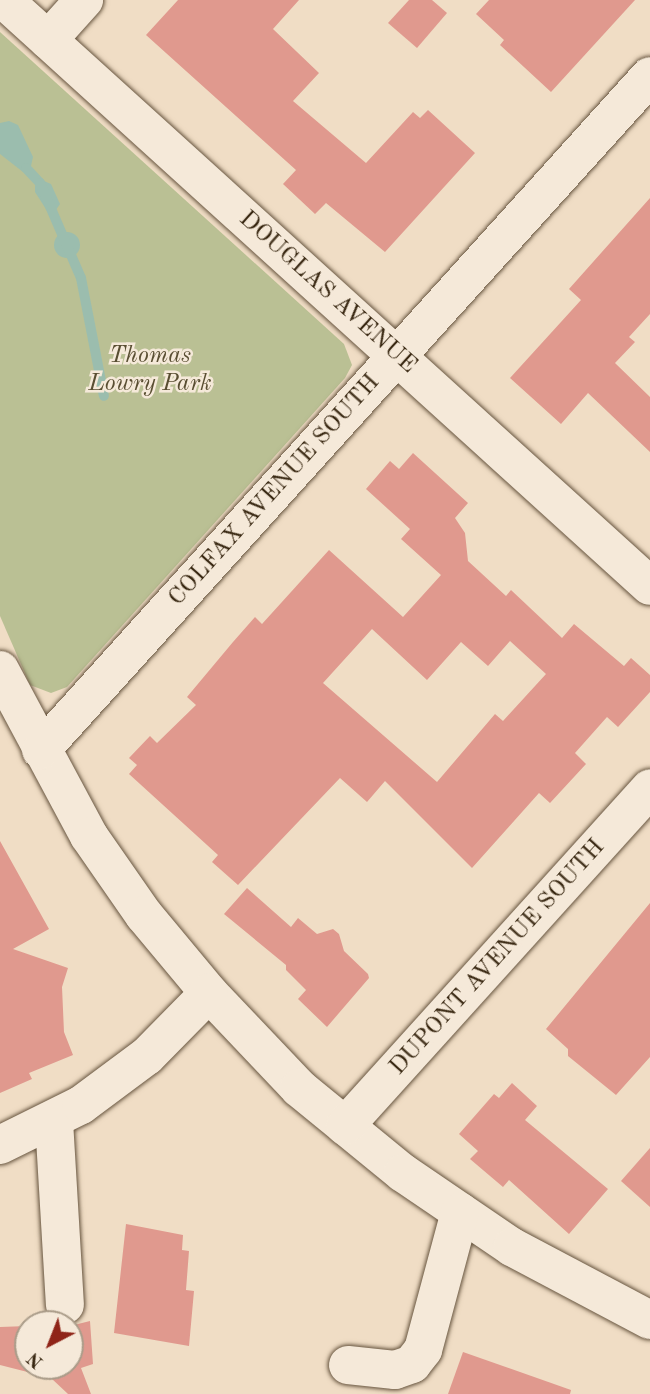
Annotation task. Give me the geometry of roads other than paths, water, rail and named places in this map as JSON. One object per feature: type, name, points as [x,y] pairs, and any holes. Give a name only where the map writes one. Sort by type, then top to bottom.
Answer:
[{"type":"street","name":"DOUGLAS AVENUE","points":[[4,0],[650,586]]},
{"type":"street","points":[[48,40],[84,0]]},
{"type":"street","name":"COLFAX AVENUE SOUTH","points":[[41,750],[650,76]]},
{"type":"street","points":[[0,670],[41,750],[97,848],[144,915],[209,993],[299,1088],[460,1212],[512,1247],[650,1321]]},
{"type":"street","name":"DUPONT AVENUE SOUTH","points":[[345,1126],[650,789]]},
{"type":"street","points":[[0,1145],[54,1121],[147,1056],[209,993]]},
{"type":"street","points":[[54,1121],[65,1304]]},
{"type":"street","points":[[348,1365],[394,1370],[412,1364],[423,1350],[460,1212]]},
{"type":"waterway","points":[[26,168],[40,183],[81,278],[104,396]]},
{"type":"park label","name":"Thomas Lowry Park","points":[[150,371]]}]
